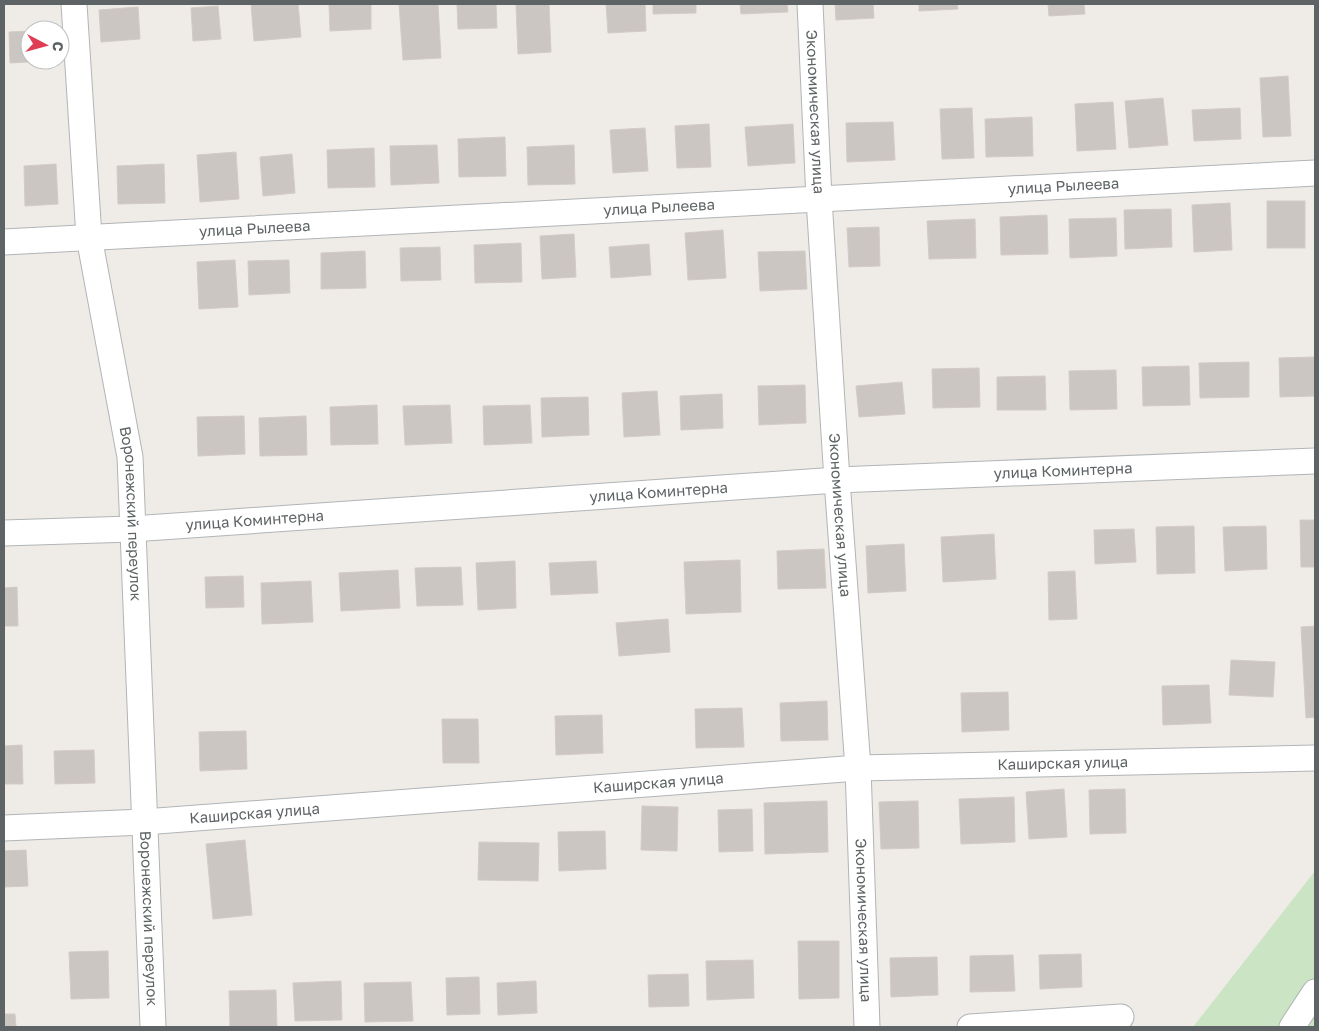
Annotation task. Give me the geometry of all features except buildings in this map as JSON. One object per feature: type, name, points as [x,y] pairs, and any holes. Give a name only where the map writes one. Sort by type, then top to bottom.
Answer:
[{"type":"street","name":"Воронежский переулок","points":[[74,4],[89,237],[130,457],[153,1027]]},
{"type":"street","name":"Экономическая улица","points":[[810,4],[818,200],[858,768],[867,1027]]},
{"type":"street","name":"улица Рылеева","points":[[4,242],[1315,173]]},
{"type":"street","name":"улица Коминтерна","points":[[4,534],[132,528],[837,480],[1315,462]]},
{"type":"street","name":"Каширская улица","points":[[4,828],[144,822],[858,768],[1315,758]]},
{"type":"street","points":[[1292,1027],[1315,992]]},
{"type":"street","points":[[970,1027],[1121,1017]]},
{"type":"green space","points":[[1315,871],[1315,1027],[1193,1027]]}]
